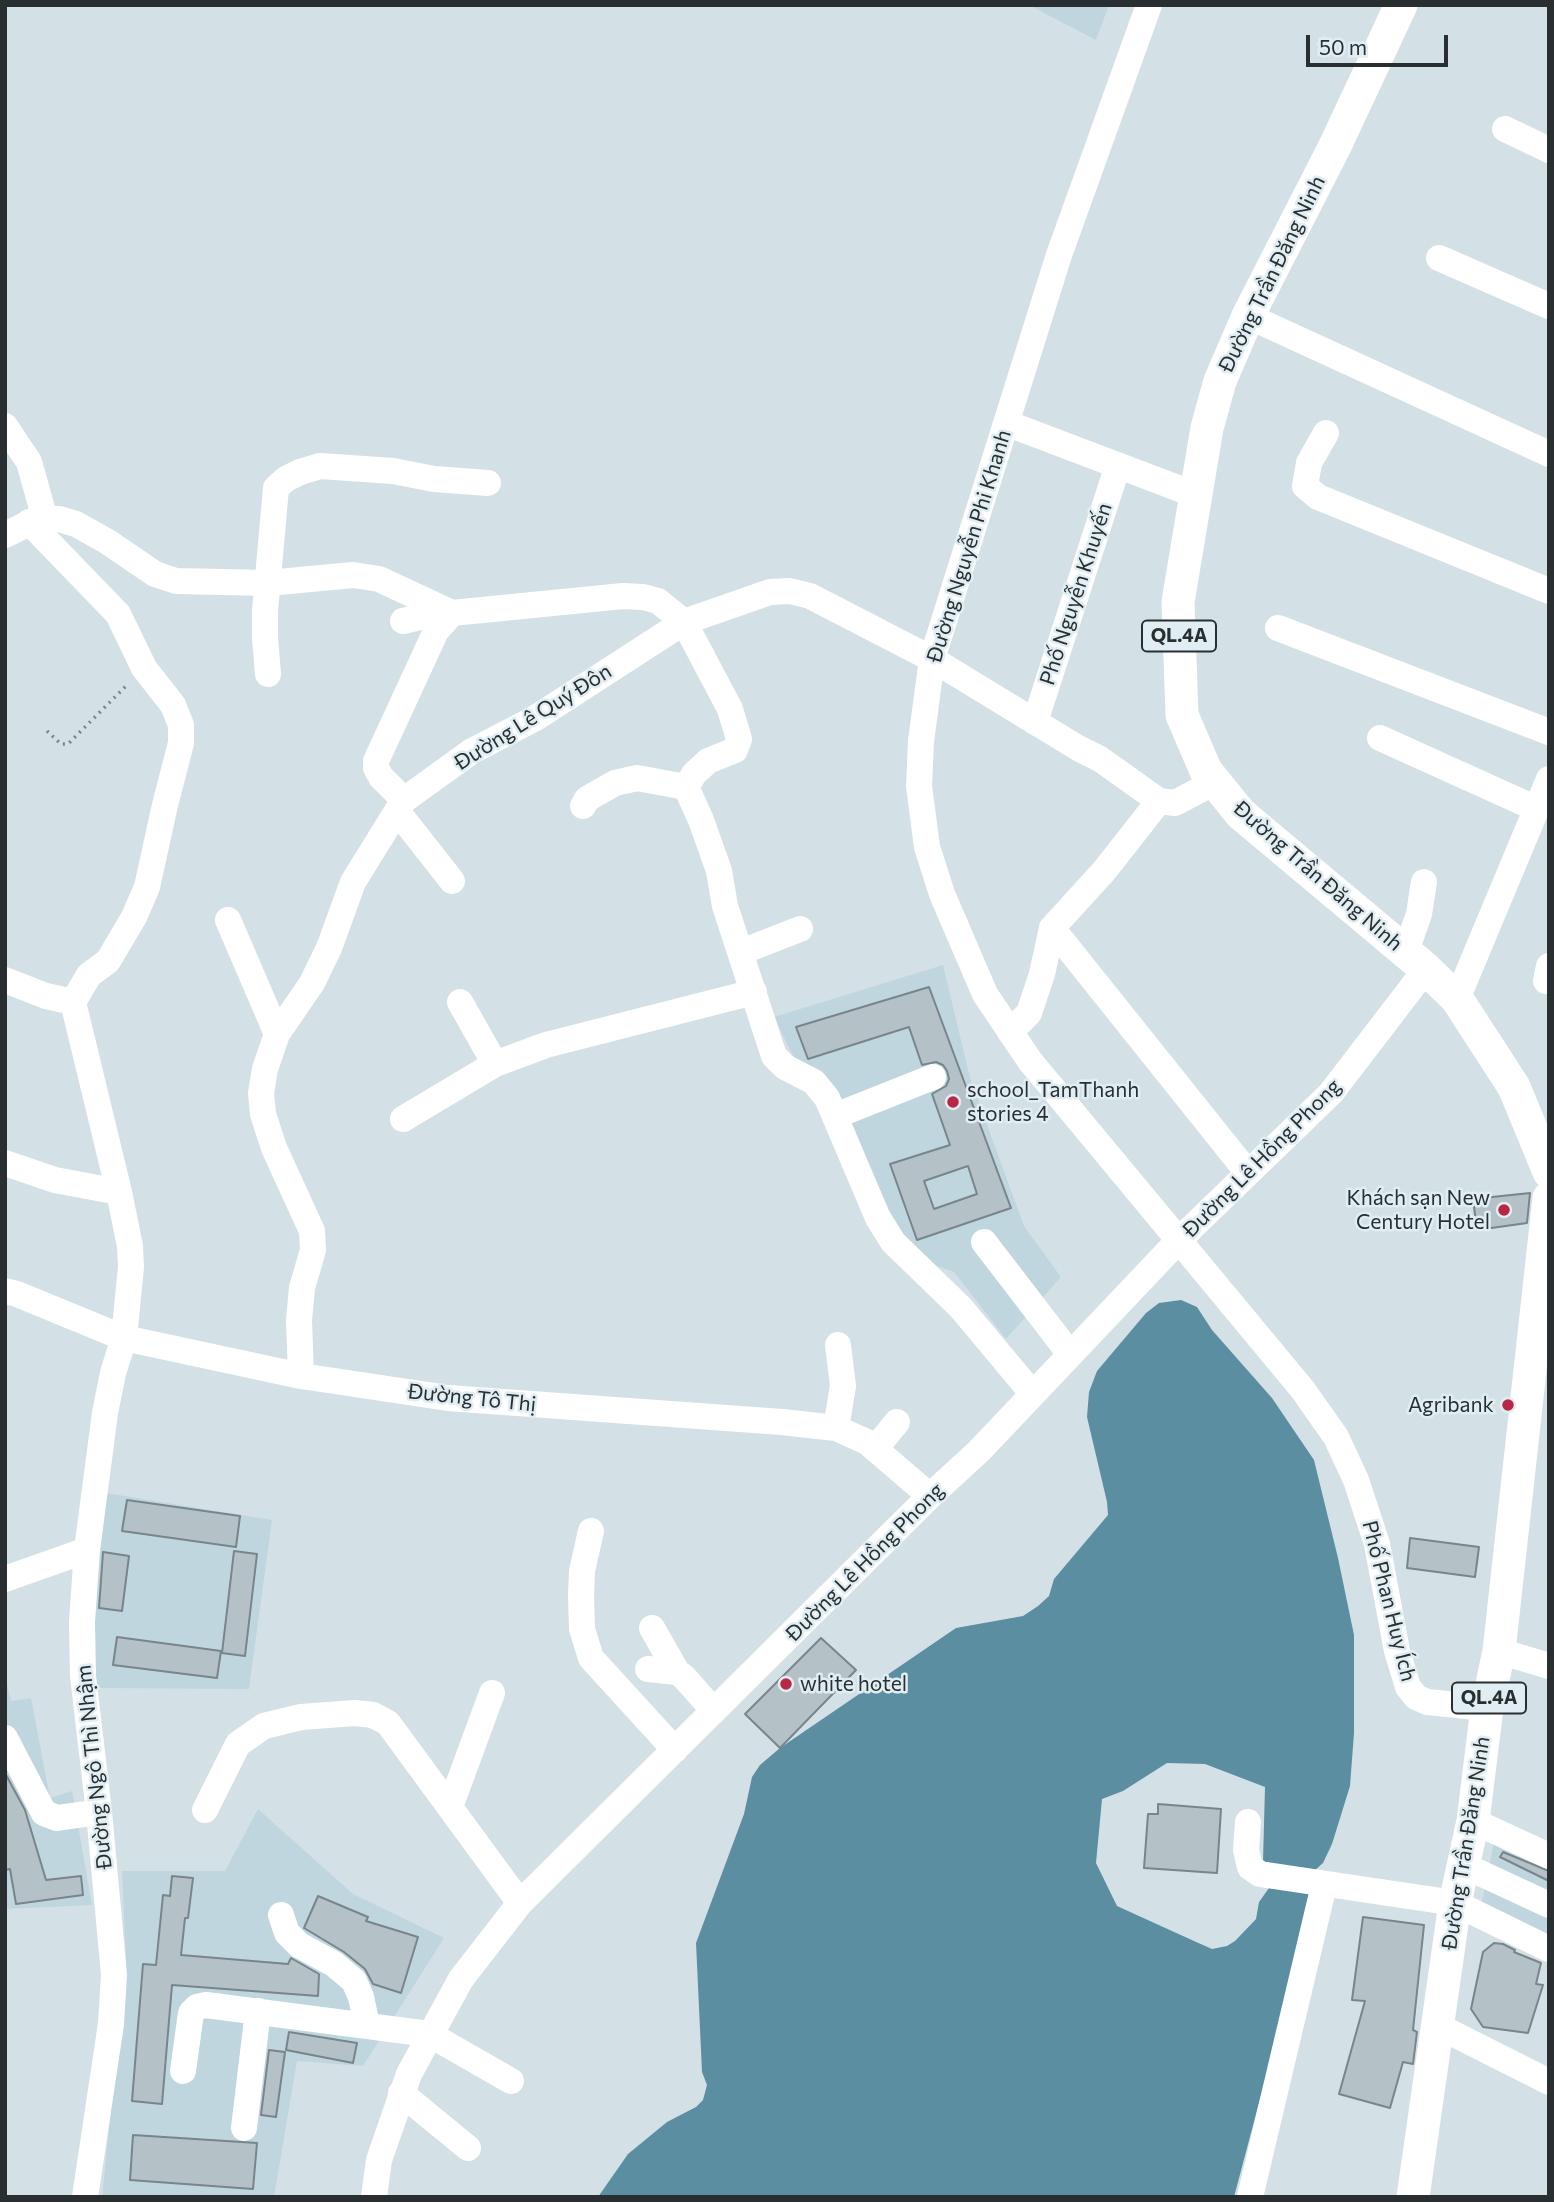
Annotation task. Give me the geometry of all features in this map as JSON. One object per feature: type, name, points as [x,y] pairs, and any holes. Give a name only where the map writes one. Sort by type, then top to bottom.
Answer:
[{"type":"main road","name":"Đường Trần Đăng Ninh","points":[[1401,5],[1335,146],[1248,316],[1217,393],[1207,428],[1178,602],[1182,715],[1206,771],[1241,814],[1416,960],[1457,999],[1514,1087],[1549,1172]]},
{"type":"main road","name":"Đường Trần Đăng Ninh","points":[[1413,2197],[1455,1903],[1473,1821],[1487,1708],[1499,1651],[1549,1198]]},
{"type":"street","name":"Đường Nguyễn Phi Khanh","points":[[1149,5],[1059,255],[932,659],[921,741],[919,786],[927,847],[942,894],[985,994],[1030,1061],[1179,1240]]},
{"type":"street","points":[[1505,129],[1549,150]]},
{"type":"street","points":[[1439,258],[1549,306]]},
{"type":"street","points":[[1248,316],[1549,454]]},
{"type":"street","points":[[1006,423],[1196,495]]},
{"type":"street","points":[[5,426],[29,462],[37,520],[118,614],[144,668],[173,705],[181,725],[181,743],[147,887],[134,917],[108,961],[89,975],[73,1002],[46,996],[5,980]]},
{"type":"street","points":[[1326,433],[1309,463],[1305,486],[1318,496],[1549,592]]},
{"type":"street","points":[[268,674],[265,638],[279,459]]},
{"type":"street","name":"Phố Nguyễn Khuyến","points":[[1035,722],[1118,465]]},
{"type":"street","points":[[276,488],[286,479],[320,466],[393,471],[434,480],[488,483]]},
{"type":"street","points":[[5,535],[37,520],[59,519],[76,524],[108,542],[165,579],[268,583],[353,575],[379,579],[449,612]]},
{"type":"street","name":"Đường Lê Quý Đôn","points":[[301,1376],[299,1320],[302,1288],[313,1250],[313,1231],[274,1148],[263,1115],[261,1093],[265,1069],[277,1034],[312,982],[329,948],[354,882],[401,806],[472,751],[534,719],[684,621],[770,592],[790,591],[810,596],[932,659],[1100,759],[1159,801]]},
{"type":"street","points":[[403,621],[449,612],[623,596],[658,601],[684,621],[730,709],[739,739],[735,750],[708,761],[694,774],[686,788]]},
{"type":"street","points":[[449,612],[436,631],[376,761],[376,768],[453,881]]},
{"type":"street","points":[[1279,628],[1549,732]]},
{"type":"street","points":[[1380,738],[1545,789],[1457,999]]},
{"type":"street","points":[[583,806],[587,799],[615,783],[636,778],[686,788]]},
{"type":"street","points":[[1010,1032],[1029,1013],[1042,974],[1052,928],[1104,871],[1159,801],[1175,803],[1215,782]]},
{"type":"street","points":[[686,788],[701,820],[719,871],[725,906],[774,1056],[785,1067],[814,1082],[827,1098],[878,1218],[893,1242],[961,1308],[1032,1394]]},
{"type":"street","name":"Đường Lê Hồng Phong","points":[[374,2197],[379,2160],[401,2093],[429,2034],[461,1979],[520,1903],[930,1496],[979,1451],[1179,1240],[1331,1093],[1416,960],[1424,882]]},
{"type":"street","points":[[228,920],[277,1034]]},
{"type":"street","points":[[1052,928],[1248,1173]]},
{"type":"street","points":[[741,952],[800,929]]},
{"type":"street","points":[[403,1119],[495,1064],[546,1045],[754,992]]},
{"type":"street","name":"Đường Ngô Thì Nhậm","points":[[73,1002],[119,1192],[131,1268],[124,1338],[105,1413],[82,1622],[83,1676],[114,1975],[111,2024],[85,2197]]},
{"type":"street","points":[[460,1002],[495,1064]]},
{"type":"street","points":[[835,1116],[933,1077]]},
{"type":"street","points":[[5,1163],[55,1180],[119,1192]]},
{"type":"street","name":"Phố Phan Huy Ích","points":[[1179,1240],[1303,1390],[1336,1437],[1356,1480],[1377,1544],[1397,1651],[1408,1687],[1416,1697],[1427,1702],[1487,1708]]},
{"type":"street","points":[[984,1242],[1070,1354]]},
{"type":"street","name":"Đường Tô Thị","points":[[5,1291],[124,1338],[301,1376],[448,1398],[836,1428],[867,1442],[930,1496]]},
{"type":"street","points":[[836,1428],[843,1386],[838,1345]]},
{"type":"street","points":[[875,1449],[897,1422]]},
{"type":"street","points":[[591,1531],[582,1571],[581,1595],[582,1629],[591,1658],[675,1749]]},
{"type":"street","points":[[5,1579],[88,1550]]},
{"type":"street","points":[[652,1628],[677,1672]]},
{"type":"street","points":[[1499,1651],[1549,1665]]},
{"type":"street","points":[[648,1668],[677,1672],[684,1676],[714,1711]]},
{"type":"street","points":[[450,1807],[492,1693]]},
{"type":"street","points":[[205,1810],[239,1744],[264,1726],[301,1717],[355,1713],[373,1715],[388,1723],[520,1903]]},
{"type":"street","points":[[5,1738],[44,1813],[57,1818],[99,1812]]},
{"type":"street","points":[[1473,1821],[1549,1856]]},
{"type":"street","points":[[1248,1822],[1246,1850],[1250,1867],[1260,1874],[1455,1903],[1549,1948]]},
{"type":"street","points":[[1463,1865],[1549,1905]]},
{"type":"street","points":[[1250,2197],[1324,1885]]},
{"type":"street","points":[[281,1915],[287,1933],[299,1945],[334,1964],[354,1981],[362,1997],[367,2025]]},
{"type":"street","points":[[183,2071],[191,2012],[206,2005],[429,2034],[511,2081]]},
{"type":"street","points":[[244,2128],[258,2011]]},
{"type":"street","points":[[1438,2026],[1549,2082]]},
{"type":"street","points":[[401,2093],[468,2148]]},
{"type":"path","points":[[47,731],[61,744],[68,744],[144,668]]},
{"type":"shaded area","points":[[1029,5],[1109,5],[1096,40]]},
{"type":"shaded area","points":[[943,965],[970,1078],[1024,1226],[1061,1277],[1006,1339],[954,1272],[924,1261],[905,1246],[794,1058],[774,1017]]},
{"type":"shaded area","points":[[106,1493],[272,1520],[249,1689],[93,1688],[92,1629]]},
{"type":"shaded area","points":[[5,1676],[11,1701],[31,1698],[50,1798],[72,1791],[92,1905],[5,1909]]},
{"type":"shaded area","points":[[258,1809],[353,1894],[444,1938],[363,2066],[297,2061],[274,2197],[102,2197],[126,1963],[122,1871],[225,1871]]},
{"type":"shaded area","points":[[1495,1837],[1549,1863],[1549,1940],[1481,1906]]},
{"type":"water","points":[[1181,1300],[1197,1307],[1212,1330],[1272,1398],[1314,1460],[1354,1635],[1354,1733],[1350,1786],[1332,1844],[1323,1863],[1313,1872],[1275,1870],[1263,1861],[1265,1787],[1205,1764],[1167,1763],[1123,1791],[1102,1799],[1096,1863],[1117,1906],[1212,1949],[1235,1941],[1256,1919],[1259,1902],[1269,1888],[1318,1892],[1234,2197],[598,2197],[628,2154],[667,2122],[696,2107],[703,2100],[707,2085],[702,2072],[696,1943],[744,1814],[752,1777],[760,1765],[780,1748],[956,1628],[1023,1616],[1049,1596],[1054,1579],[1108,1515],[1087,1417],[1089,1392],[1097,1371],[1146,1313],[1159,1303]]},
{"type":"building","name":"school_TamThanh stories 4","points":[[929,987],[1011,1208],[917,1240],[890,1164],[950,1145],[932,1094],[946,1086],[949,1079],[947,1071],[943,1065],[936,1062],[922,1065],[909,1027],[808,1059],[796,1027]],"holes":[[[968,1166],[977,1194],[934,1209],[924,1181]]]},
{"type":"building","name":"Khách sạn New Century Hotel","points":[[1530,1193],[1527,1223],[1477,1230],[1473,1199]]},
{"type":"building","points":[[127,1500],[240,1516],[236,1547],[122,1531]]},
{"type":"building","points":[[1410,1538],[1479,1547],[1475,1577],[1407,1568]]},
{"type":"building","points":[[234,1551],[257,1554],[245,1656],[222,1653]]},
{"type":"building","points":[[103,1552],[129,1556],[122,1611],[99,1608]]},
{"type":"building","points":[[117,1637],[221,1651],[217,1678],[113,1665]]},
{"type":"building","points":[[821,1638],[856,1670],[780,1748],[745,1714]]},
{"type":"building","points":[[5,1773],[25,1810],[46,1880],[81,1876],[83,1895],[16,1904],[10,1869],[5,1870]]},
{"type":"building","points":[[1158,1804],[1221,1809],[1217,1873],[1144,1868],[1148,1814],[1158,1814]]},
{"type":"building","points":[[1503,1852],[1549,1871],[1549,1881],[1500,1857]]},
{"type":"building","points":[[172,1876],[193,1878],[181,1955],[288,1964],[291,1958],[319,1974],[318,1996],[172,1985],[162,2104],[132,2101],[143,1964],[156,1965],[163,1895],[170,1896]]},
{"type":"building","points":[[318,1896],[368,1917],[366,1921],[418,1937],[401,1993],[373,1984],[365,1969],[344,1952],[304,1928]]},
{"type":"building","points":[[1363,1917],[1424,1925],[1413,2030],[1417,2032],[1413,2064],[1403,2062],[1390,2108],[1339,2094],[1365,2001],[1352,2000]]},
{"type":"building","points":[[1494,1943],[1503,1944],[1515,1950],[1514,1952],[1541,1963],[1536,1984],[1543,1985],[1528,2033],[1483,2027],[1471,2009],[1483,1952]]},
{"type":"building","points":[[289,2032],[357,2043],[353,2063],[286,2050]]},
{"type":"building","points":[[269,2050],[285,2052],[276,2117],[261,2115]]},
{"type":"building","points":[[133,2135],[257,2143],[253,2189],[130,2180]]},
{"type":"place","name":"school_TamThanh stories 4","points":[[953,1102]]},
{"type":"place","name":"Khách sạn New Century Hotel","points":[[1504,1210]]},
{"type":"place","name":"Agribank","points":[[1508,1405]]},
{"type":"place","name":"white hotel","points":[[786,1684]]}]
